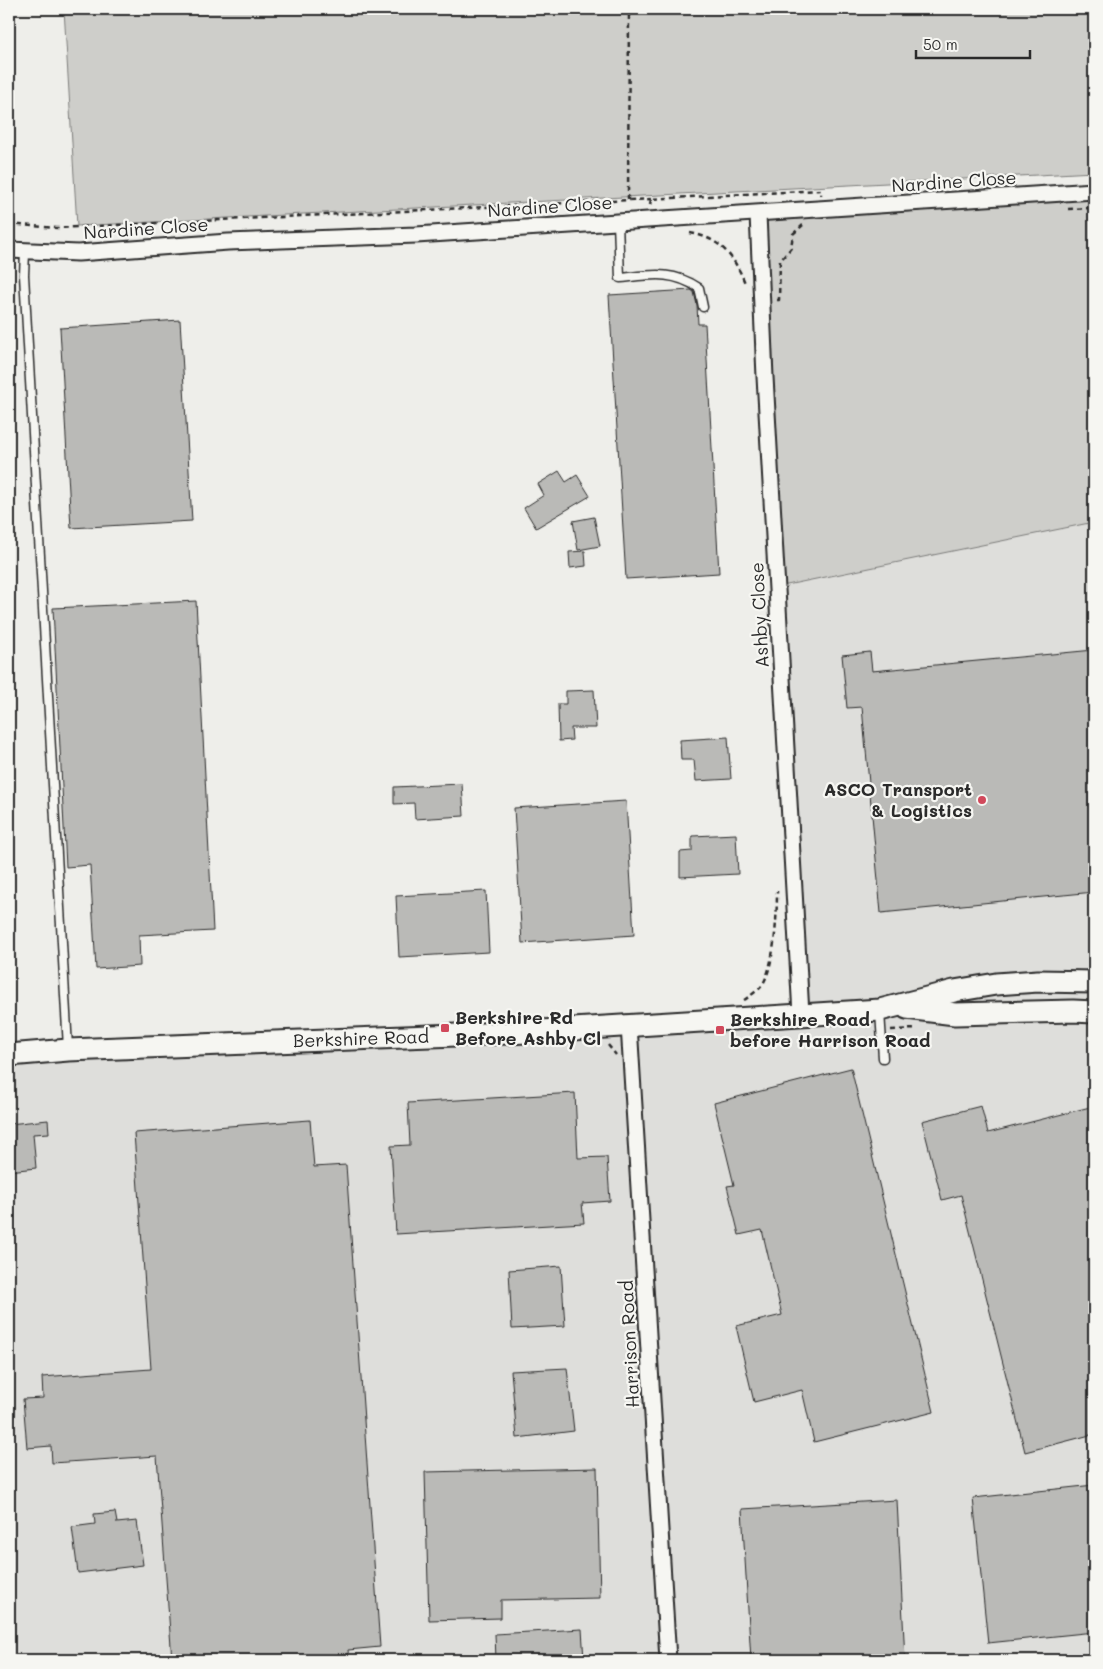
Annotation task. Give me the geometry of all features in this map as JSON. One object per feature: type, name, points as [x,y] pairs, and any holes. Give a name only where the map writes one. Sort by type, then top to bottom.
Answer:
[{"type":"main road","name":"Berkshire Road","points":[[887,1008],[996,984],[1038,981],[1094,982]]},
{"type":"main road","name":"Berkshire Road","points":[[9,1055],[68,1050],[509,1033],[715,1021],[887,1008],[955,1014],[1094,1012]]},
{"type":"street","name":"Nardine Close","points":[[9,250],[78,253],[228,242],[416,235],[1094,191]]},
{"type":"street","name":"Ashby Close","points":[[758,214],[765,386],[800,1014]]},
{"type":"street","name":"Harrison Road","points":[[629,1025],[668,1660]]},
{"type":"lane","points":[[618,222],[620,278],[666,274],[688,281],[699,288],[703,307]]},
{"type":"lane","points":[[26,252],[25,285],[68,1050]]},
{"type":"lane","points":[[883,1058],[887,1008]]},
{"type":"path","points":[[628,200],[629,9]]},
{"type":"path","points":[[9,224],[57,228],[651,199]]},
{"type":"path","points":[[739,1002],[761,987],[767,974],[774,946],[777,882]]},
{"type":"shaded area","points":[[64,9],[1094,9],[1094,172],[77,226]]},
{"type":"shaded area","points":[[1094,191],[1094,522],[777,587],[758,214]]},
{"type":"shaded area","points":[[1094,521],[1094,1660],[9,1660],[9,1045],[800,1004],[775,586]]},
{"type":"building","points":[[691,290],[694,292],[697,305],[698,324],[705,324],[719,573],[626,579],[609,295]]},
{"type":"building","points":[[180,320],[192,521],[71,528],[60,328]]},
{"type":"building","points":[[559,471],[566,482],[577,475],[590,496],[536,528],[524,508],[544,495],[538,484]]},
{"type":"building","points":[[594,517],[600,546],[578,550],[573,521]]},
{"type":"building","points":[[585,551],[586,566],[570,568],[569,552]]},
{"type":"building","points":[[196,601],[213,931],[139,935],[140,966],[96,969],[90,865],[66,867],[53,608]]},
{"type":"building","name":"ASCO Transport & Logistics","points":[[1094,650],[1094,892],[881,913],[862,707],[847,708],[842,655],[870,652],[872,671]]},
{"type":"building","points":[[594,690],[596,728],[571,728],[572,740],[559,741],[558,704],[566,704],[566,691]]},
{"type":"building","points":[[728,737],[731,779],[696,781],[694,760],[681,760],[680,740]]},
{"type":"building","points":[[462,784],[464,816],[415,819],[414,803],[394,804],[394,787]]},
{"type":"building","points":[[626,801],[634,935],[522,943],[514,808]]},
{"type":"building","points":[[736,834],[738,874],[680,877],[680,852],[692,851],[692,836]]},
{"type":"building","points":[[486,891],[489,952],[399,957],[396,896]]},
{"type":"building","points":[[851,1068],[934,1412],[814,1442],[802,1390],[754,1402],[736,1326],[782,1315],[762,1230],[739,1235],[727,1186],[734,1185],[714,1103]]},
{"type":"building","points":[[575,1093],[578,1158],[607,1157],[610,1201],[582,1203],[584,1223],[396,1234],[391,1146],[410,1145],[408,1103]]},
{"type":"building","points":[[981,1106],[988,1133],[1094,1106],[1094,1434],[1025,1452],[961,1195],[942,1200],[922,1121]]},
{"type":"building","points":[[48,1120],[49,1133],[33,1134],[36,1168],[9,1171],[9,1124]]},
{"type":"building","points":[[310,1120],[314,1167],[346,1165],[380,1647],[348,1650],[349,1660],[172,1660],[157,1456],[52,1463],[51,1446],[27,1448],[23,1399],[43,1398],[42,1377],[151,1369],[134,1133]]},
{"type":"building","points":[[561,1266],[565,1326],[512,1329],[509,1270]]},
{"type":"building","points":[[567,1368],[574,1431],[517,1438],[511,1371]]},
{"type":"building","points":[[597,1468],[600,1598],[501,1600],[501,1618],[429,1620],[425,1472]]},
{"type":"building","points":[[1094,1485],[1094,1632],[988,1643],[973,1498]]},
{"type":"building","points":[[897,1500],[905,1660],[751,1660],[742,1509]]},
{"type":"building","points":[[115,1512],[117,1523],[137,1521],[143,1565],[78,1573],[72,1527],[95,1524],[94,1514]]},
{"type":"building","points":[[582,1629],[584,1660],[496,1660],[495,1634]]},
{"type":"place","name":"ASCO Transport & Logistics","points":[[982,800]]},
{"type":"place","name":"Berkshire Rd Before Ashby Cl","points":[[445,1028]]},
{"type":"place","name":"Berkshire Road before Harrison Road","points":[[720,1030]]}]
